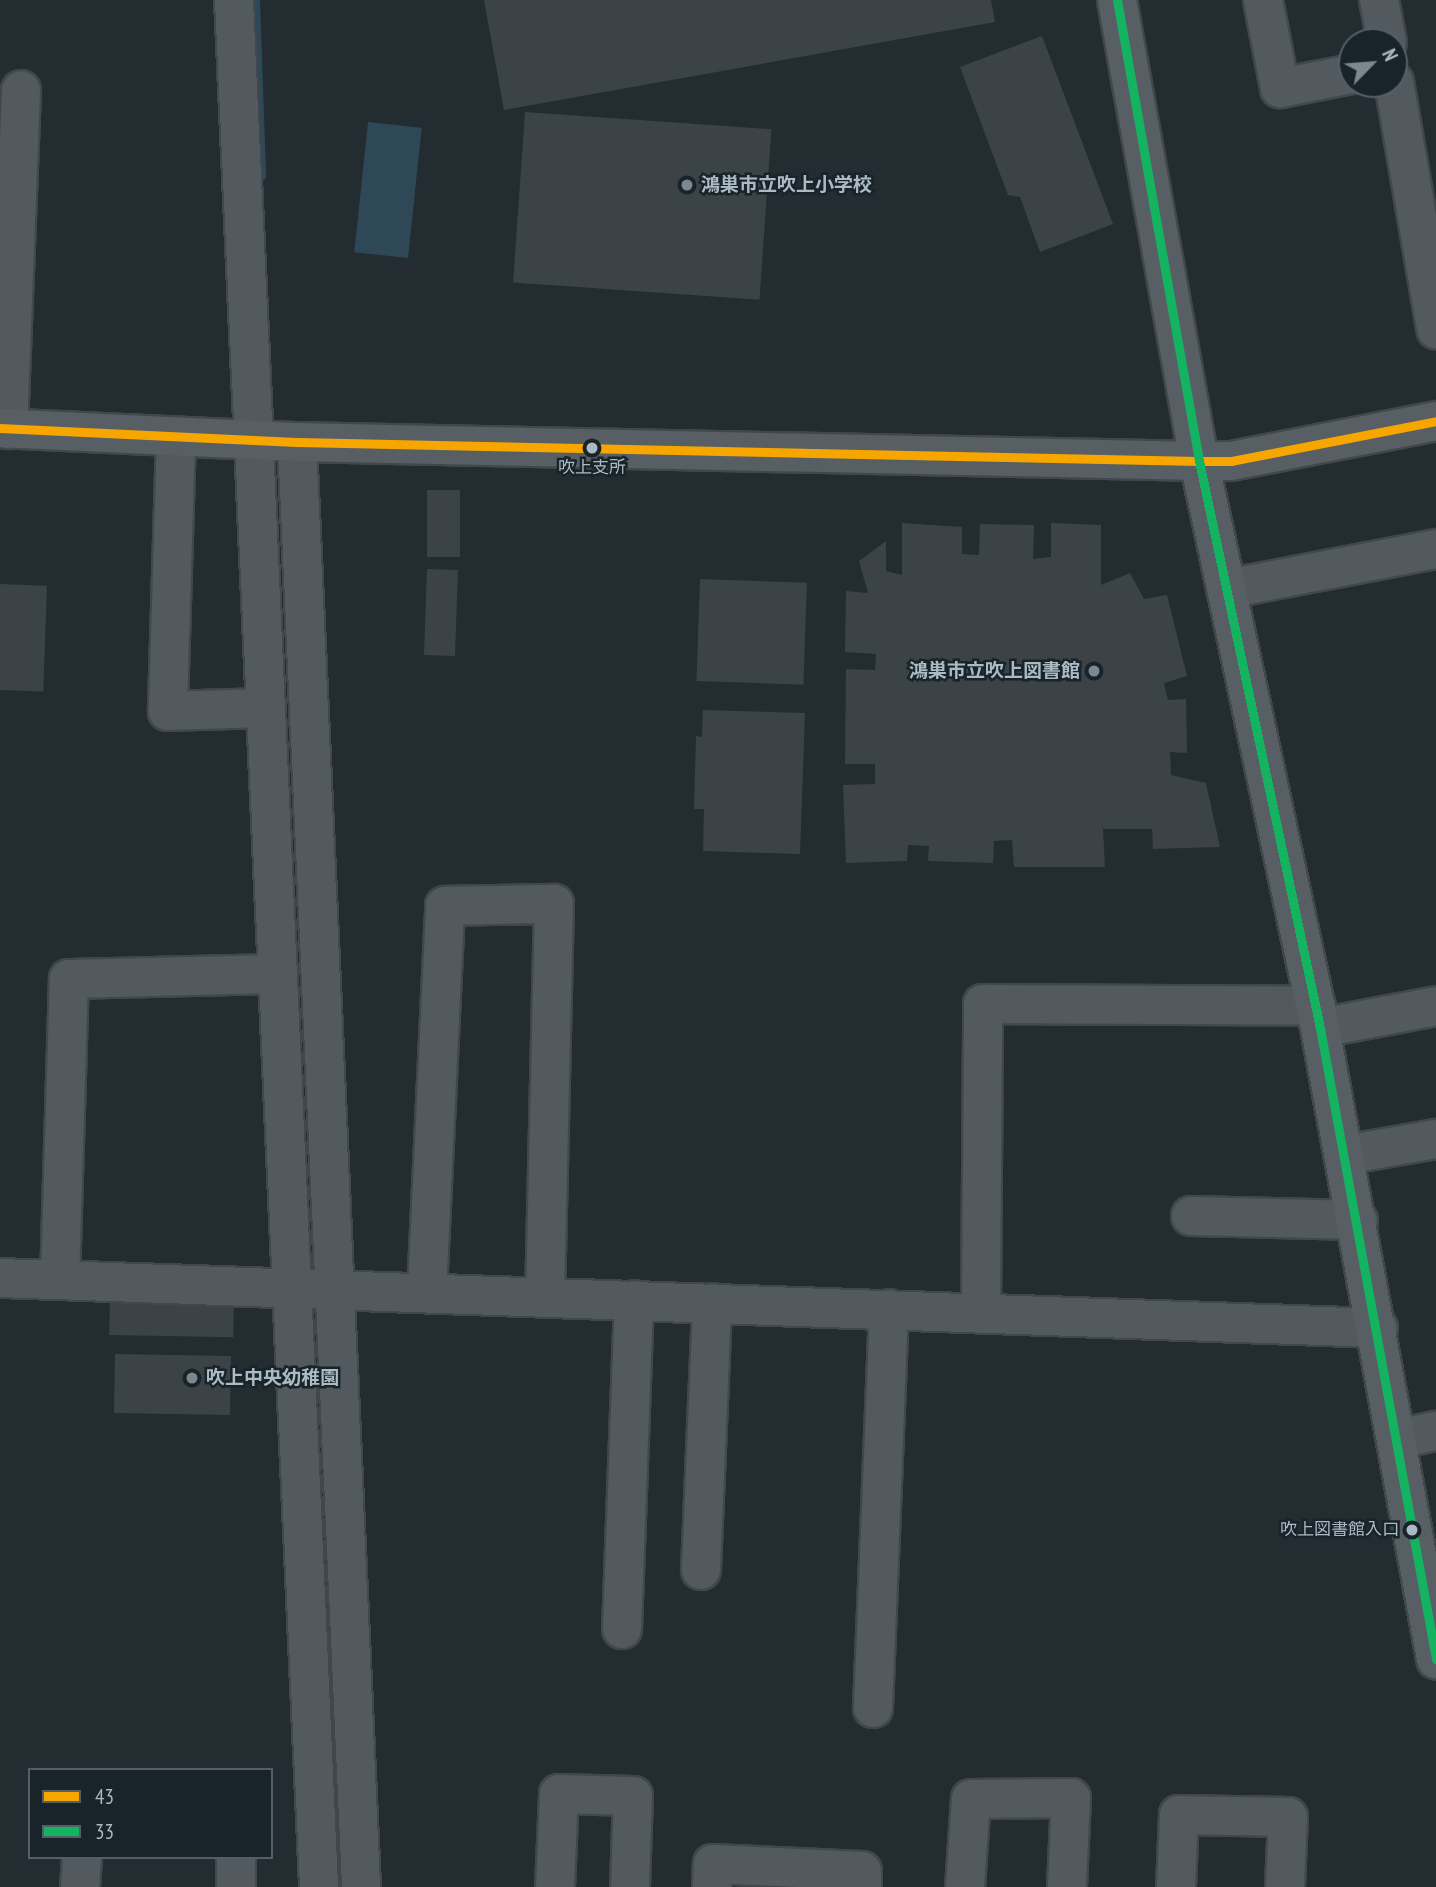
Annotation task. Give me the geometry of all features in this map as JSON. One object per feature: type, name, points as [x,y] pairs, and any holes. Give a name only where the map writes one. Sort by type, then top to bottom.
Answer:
[{"type":"street","points":[[234,0],[288,1287],[319,1887]]},
{"type":"street","points":[[1117,0],[1199,461],[1318,1017],[1378,1328],[1436,1659]]},
{"type":"street","points":[[1263,0],[1280,88],[1338,77]]},
{"type":"street","points":[[1379,0],[1384,28]]},
{"type":"street","points":[[21,90],[4,429],[251,441],[1231,461],[1436,421]]},
{"type":"street","points":[[1397,98],[1436,329]]},
{"type":"street","points":[[176,437],[168,711],[263,708]]},
{"type":"street","points":[[297,442],[337,1289],[361,1887]]},
{"type":"street","points":[[1226,589],[1436,549]]},
{"type":"street","points":[[427,1292],[445,906],[554,904],[545,1296]]},
{"type":"street","points":[[60,1279],[69,979],[275,974]]},
{"type":"street","points":[[981,1313],[984,1004],[1318,1017],[1436,1006]]},
{"type":"street","points":[[1345,1155],[1436,1139]]},
{"type":"street","points":[[1191,1216],[1358,1220]]},
{"type":"street","points":[[0,1278],[1378,1328]]},
{"type":"street","points":[[622,1629],[634,1300]]},
{"type":"street","points":[[701,1570],[712,1303]]},
{"type":"street","points":[[873,1708],[889,1309]]},
{"type":"street","points":[[1398,1439],[1436,1431]]},
{"type":"street","points":[[555,1887],[559,1794],[633,1796],[630,1887]]},
{"type":"street","points":[[965,1887],[971,1799],[1071,1798],[1067,1887]]},
{"type":"street","points":[[1176,1887],[1179,1815],[1288,1817],[1285,1887]]},
{"type":"street","points":[[80,1887],[82,1859]]},
{"type":"street","points":[[236,1859],[236,1887]]},
{"type":"street","points":[[712,1887],[713,1864],[862,1871],[862,1887]]},
{"type":"water","points":[[368,122],[422,128],[408,258],[354,252]]},
{"type":"building","points":[[484,0],[991,0],[995,22],[504,110]]},
{"type":"building","points":[[1042,36],[1113,224],[1040,252],[1020,197],[1008,195],[960,67]]},
{"type":"building","points":[[525,112],[771,129],[759,300],[513,283]]},
{"type":"building","points":[[427,490],[460,490],[460,557],[427,557]]},
{"type":"building","points":[[902,523],[962,527],[962,554],[979,555],[980,524],[1034,525],[1033,559],[1051,557],[1051,523],[1101,525],[1101,585],[1130,573],[1144,599],[1167,595],[1187,676],[1164,683],[1168,700],[1186,699],[1187,753],[1170,752],[1171,775],[1206,783],[1220,847],[1153,849],[1152,829],[1103,829],[1105,867],[1014,867],[1012,840],[994,841],[993,863],[928,861],[929,846],[908,845],[907,861],[846,863],[843,785],[875,784],[875,764],[845,764],[846,669],[875,670],[876,654],[845,652],[846,591],[868,593],[859,561],[886,541],[886,571],[902,575]]},
{"type":"building","points":[[427,569],[458,570],[455,656],[424,655]]},
{"type":"building","points":[[700,579],[807,583],[803,685],[696,681]]},
{"type":"building","points":[[0,584],[47,586],[43,692],[0,690]]},
{"type":"building","points":[[703,710],[805,713],[800,854],[703,851],[704,809],[694,809],[696,736],[702,737]]},
{"type":"building","points":[[110,1293],[234,1295],[233,1337],[109,1335]]},
{"type":"building","points":[[115,1354],[231,1356],[230,1415],[114,1413]]},
{"type":"waterway","points":[[255,0],[261,176]]},
{"type":"waterway","points":[[327,1634],[339,1887]]},
{"type":"transit line","name":"33","points":[[1117,0],[1199,461],[1320,1028],[1436,1659]]},
{"type":"transit line","name":"43","points":[[0,428],[297,442],[1231,461],[1436,421]]},
{"type":"place","name":"鴻巣市立吹上小学校","points":[[687,185]]},
{"type":"place","name":"吹上支所","points":[[592,448]]},
{"type":"place","name":"鴻巣市立吹上図書館","points":[[1094,671]]},
{"type":"place","name":"吹上中央幼稚園","points":[[192,1378]]},
{"type":"place","name":"吹上図書館入口","points":[[1412,1530]]}]
